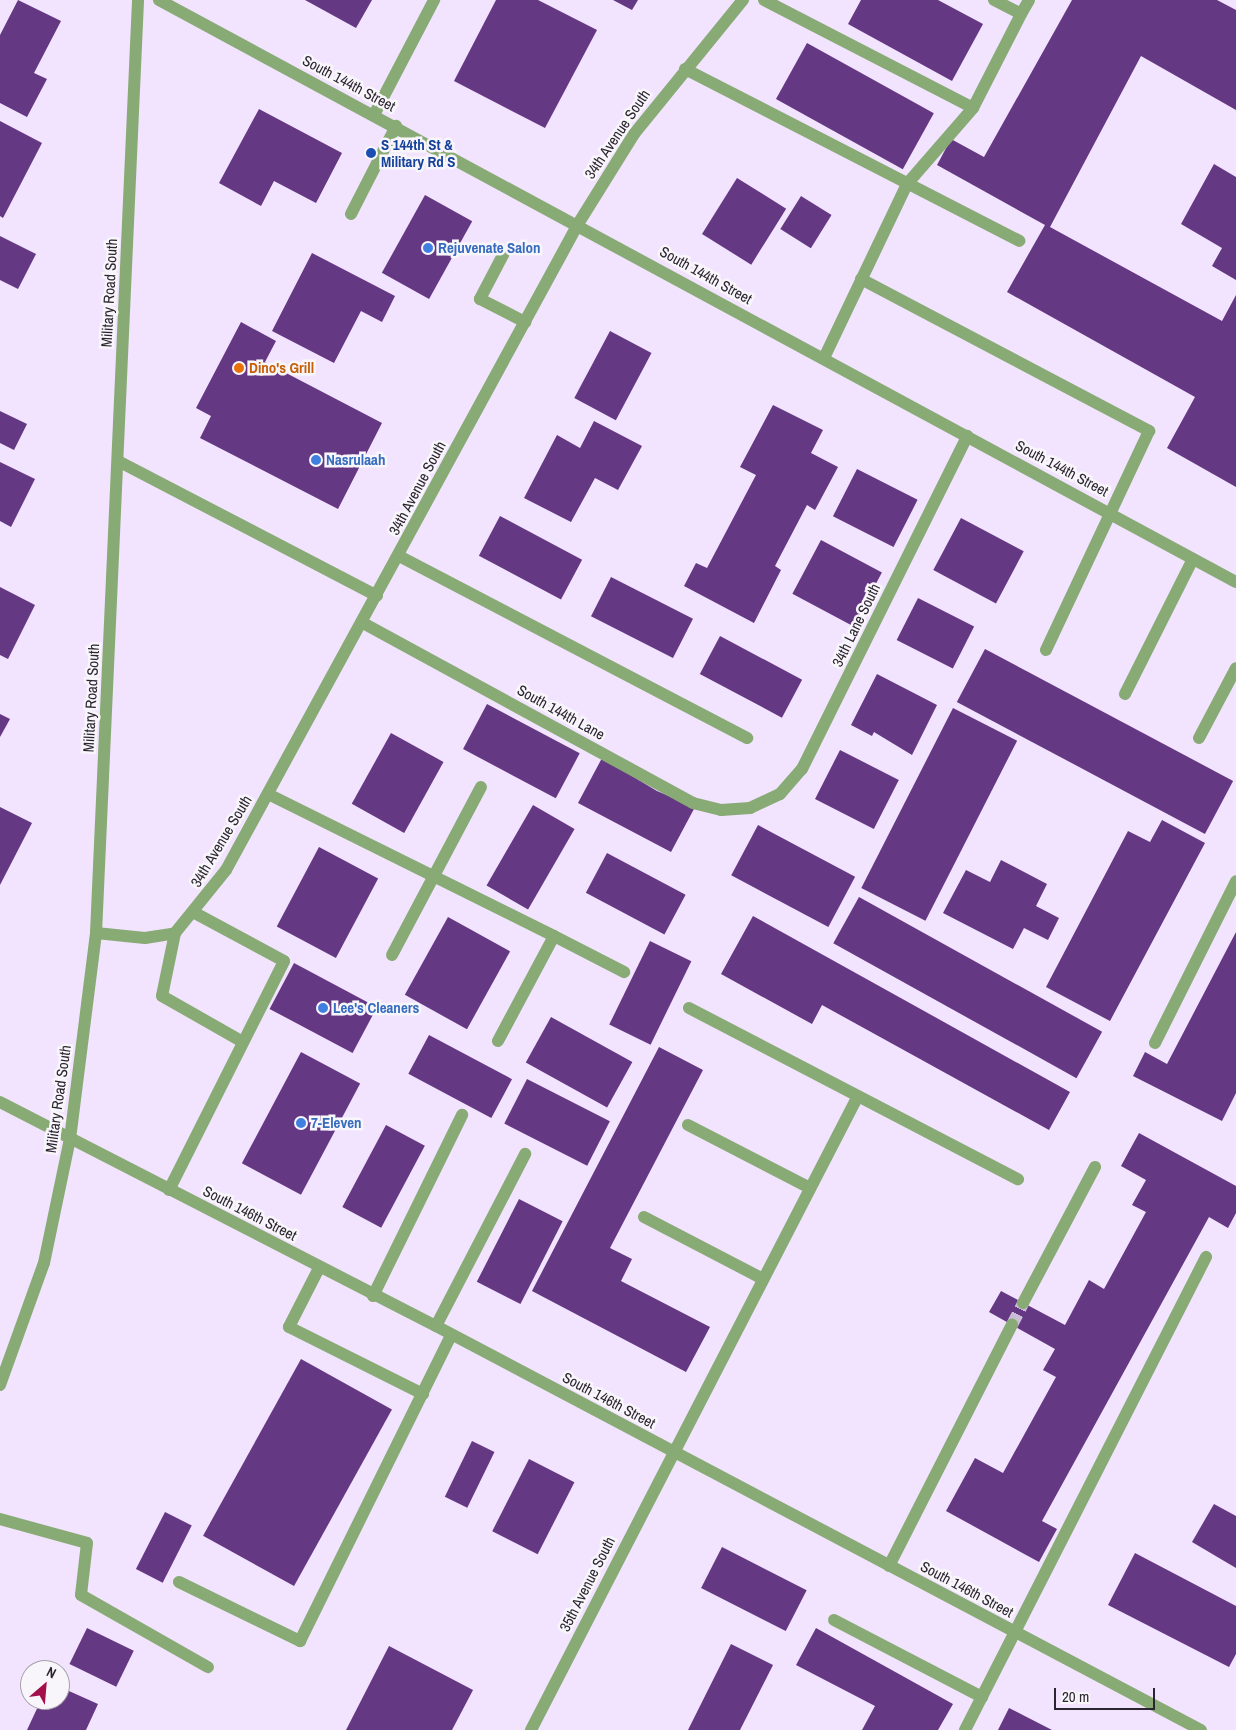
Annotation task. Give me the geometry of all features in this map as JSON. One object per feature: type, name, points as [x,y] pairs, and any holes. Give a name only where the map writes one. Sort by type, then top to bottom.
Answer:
[{"type":"street","name":"Military Road South","points":[[0,1385],[44,1263],[70,1138],[96,933],[138,0]]},
{"type":"street","name":"South 144th Street","points":[[159,0],[578,224],[1236,582]]},
{"type":"street","points":[[374,115],[434,0]]},
{"type":"street","name":"34th Avenue South","points":[[175,932],[195,913],[226,870],[378,596],[578,224],[634,134],[743,0]]},
{"type":"street","points":[[764,0],[972,108]]},
{"type":"street","points":[[994,0],[1021,14]]},
{"type":"street","points":[[824,358],[907,184],[972,108],[1029,0]]},
{"type":"street","points":[[685,69],[1018,241]]},
{"type":"street","points":[[351,214],[396,126]]},
{"type":"street","points":[[504,253],[480,299],[525,322]]},
{"type":"street","points":[[861,279],[1149,431],[1113,514],[1046,650]]},
{"type":"street","name":"34th Lane South","points":[[750,808],[780,794],[802,769],[967,436]]},
{"type":"street","points":[[118,461],[378,596]]},
{"type":"street","points":[[399,556],[747,738]]},
{"type":"street","points":[[1125,694],[1193,558]]},
{"type":"street","name":"South 144th Lane","points":[[363,623],[693,803],[721,810],[750,808]]},
{"type":"street","points":[[1199,738],[1236,668]]},
{"type":"street","points":[[392,955],[480,787]]},
{"type":"street","points":[[268,794],[624,972]]},
{"type":"street","points":[[1155,1043],[1236,881]]},
{"type":"street","points":[[169,1190],[284,961],[195,913]]},
{"type":"street","points":[[96,933],[145,938],[175,932],[162,996],[243,1042]]},
{"type":"street","points":[[498,1041],[554,936]]},
{"type":"street","points":[[689,1008],[1018,1179]]},
{"type":"street","name":"35th Avenue South","points":[[530,1730],[858,1096]]},
{"type":"street","name":"South 146th Street","points":[[0,1102],[373,1296],[436,1326],[1201,1730]]},
{"type":"street","points":[[373,1296],[462,1115]]},
{"type":"street","points":[[688,1125],[810,1188]]},
{"type":"street","points":[[436,1326],[525,1154]]},
{"type":"street","points":[[1023,1303],[1095,1167]]},
{"type":"street","points":[[644,1217],[763,1279]]},
{"type":"street","points":[[965,1730],[1017,1633],[1206,1258]]},
{"type":"street","points":[[319,1268],[289,1327],[423,1394]]},
{"type":"street","points":[[889,1566],[1012,1325]]},
{"type":"street","points":[[179,1582],[300,1641],[452,1336]]},
{"type":"street","points":[[0,1519],[87,1543],[81,1595],[208,1667]]},
{"type":"street","points":[[834,1620],[982,1698]]},
{"type":"building","points":[[18,0],[61,21],[34,73],[47,79],[27,117],[0,103],[0,35]]},
{"type":"building","points":[[305,0],[372,0],[356,28]]},
{"type":"building","points":[[496,0],[538,0],[597,30],[545,128],[454,81]]},
{"type":"building","points":[[613,0],[638,0],[632,10]]},
{"type":"building","points":[[861,0],[938,0],[983,24],[952,81],[848,24]]},
{"type":"building","points":[[1072,0],[1217,0],[1236,10],[1236,110],[1141,56],[1050,227],[1222,321],[1236,295],[1236,487],[1167,448],[1195,397],[1007,292],[1045,225],[937,165],[951,139],[984,157]]},
{"type":"building","points":[[807,43],[934,113],[903,169],[776,99]]},
{"type":"building","points":[[259,109],[342,153],[316,203],[274,181],[261,206],[219,183]]},
{"type":"building","points":[[0,121],[42,143],[3,218],[0,216]]},
{"type":"building","points":[[1214,164],[1236,177],[1236,280],[1212,266],[1222,248],[1181,224]]},
{"type":"building","points":[[737,178],[786,209],[751,265],[702,234]]},
{"type":"building","name":"Rejuvenate Salon","points":[[425,195],[472,221],[429,299],[382,273]]},
{"type":"building","points":[[801,196],[832,215],[811,248],[780,229]]},
{"type":"building","points":[[0,236],[36,254],[18,289],[0,280]]},
{"type":"building","points":[[312,253],[395,296],[382,322],[361,311],[334,363],[272,331]]},
{"type":"building","points":[[241,322],[276,341],[265,362],[382,423],[338,509],[200,438],[211,416],[196,408]]},
{"type":"building","points":[[610,331],[651,353],[616,420],[574,398]]},
{"type":"building","points":[[773,405],[823,430],[811,453],[838,467],[815,510],[807,505],[775,566],[781,570],[754,623],[684,586],[696,563],[707,568],[756,475],[740,467]]},
{"type":"building","points":[[0,411],[27,424],[14,450],[0,443]]},
{"type":"building","points":[[594,421],[642,446],[618,490],[595,478],[571,522],[524,498],[557,435],[580,448]]},
{"type":"building","points":[[0,462],[35,479],[11,527],[0,521]]},
{"type":"building","points":[[857,469],[918,500],[894,547],[833,516]]},
{"type":"building","points":[[500,516],[582,560],[561,599],[479,556]]},
{"type":"building","points":[[961,518],[1024,551],[996,603],[933,570]]},
{"type":"building","points":[[821,540],[882,572],[853,626],[792,594]]},
{"type":"building","points":[[611,577],[693,619],[673,658],[591,616]]},
{"type":"building","points":[[0,587],[35,605],[8,659],[0,655]]},
{"type":"building","points":[[918,598],[974,627],[953,668],[897,640]]},
{"type":"building","points":[[720,636],[802,680],[782,718],[700,674]]},
{"type":"building","points":[[985,649],[1233,781],[1205,834],[957,702]]},
{"type":"building","points":[[877,674],[937,705],[912,755],[874,732],[872,736],[851,725]]},
{"type":"building","points":[[487,704],[580,753],[556,798],[463,749]]},
{"type":"building","points":[[953,708],[1017,741],[925,921],[861,888]]},
{"type":"building","points":[[0,714],[10,719],[0,737]]},
{"type":"building","points":[[391,733],[443,762],[404,833],[352,804]]},
{"type":"building","points":[[840,750],[899,780],[874,829],[815,799]]},
{"type":"building","points":[[602,758],[657,791],[695,807],[671,852],[578,803]]},
{"type":"building","points":[[533,805],[575,829],[528,910],[486,886]]},
{"type":"building","points":[[0,807],[32,823],[0,885]]},
{"type":"building","points":[[1162,820],[1205,843],[1110,1021],[1046,987],[1128,831],[1150,842]]},
{"type":"building","points":[[758,825],[855,877],[828,927],[731,875]]},
{"type":"building","points":[[319,847],[378,878],[336,958],[277,926]]},
{"type":"building","points":[[607,853],[686,895],[664,935],[586,893]]},
{"type":"building","points":[[1001,860],[1047,884],[1036,906],[1059,918],[1048,940],[1024,928],[1013,949],[943,913],[966,870],[990,882]]},
{"type":"building","points":[[859,897],[1102,1032],[1076,1078],[833,943]]},
{"type":"building","points":[[753,916],[1070,1092],[1049,1130],[822,1005],[812,1024],[721,974]]},
{"type":"building","points":[[448,917],[510,951],[467,1029],[405,995]]},
{"type":"building","points":[[1236,932],[1236,1093],[1222,1121],[1133,1076],[1145,1052],[1167,1064]]},
{"type":"building","points":[[650,941],[691,961],[651,1045],[609,1025]]},
{"type":"building","name":"Lee's Cleaners","points":[[294,963],[377,1007],[353,1053],[270,1009]]},
{"type":"building","points":[[551,1017],[632,1062],[607,1108],[526,1062]]},
{"type":"building","points":[[429,1035],[512,1079],[491,1118],[408,1074]]},
{"type":"building","points":[[659,1047],[703,1070],[610,1248],[632,1259],[621,1281],[710,1327],[686,1372],[532,1291]]},
{"type":"building","name":"7-Eleven","points":[[301,1052],[360,1083],[301,1195],[242,1163]]},
{"type":"building","points":[[527,1079],[610,1121],[587,1166],[504,1124]]},
{"type":"building","points":[[386,1125],[425,1146],[381,1228],[342,1207]]},
{"type":"building","points":[[1139,1133],[1236,1186],[1236,1213],[1228,1228],[1209,1217],[1042,1521],[1057,1529],[1039,1562],[946,1511],[975,1458],[1003,1473],[1056,1377],[1043,1370],[1055,1349],[989,1312],[1001,1291],[1065,1325],[1089,1280],[1104,1289],[1146,1212],[1132,1205],[1146,1180],[1121,1166]]},
{"type":"building","points":[[519,1199],[563,1221],[520,1304],[477,1282]]},
{"type":"building","points":[[301,1359],[392,1409],[294,1586],[203,1536]]},
{"type":"building","points":[[472,1441],[494,1452],[467,1508],[445,1497]]},
{"type":"building","points":[[529,1459],[574,1482],[538,1554],[492,1531]]},
{"type":"building","points":[[1214,1504],[1236,1516],[1236,1568],[1192,1542]]},
{"type":"building","points":[[165,1512],[192,1526],[163,1583],[136,1569]]},
{"type":"building","points":[[722,1547],[807,1590],[786,1631],[701,1588]]},
{"type":"building","points":[[1135,1553],[1236,1606],[1236,1654],[1229,1667],[1108,1605]]},
{"type":"building","points":[[87,1628],[134,1651],[116,1687],[70,1664]]},
{"type":"building","points":[[816,1628],[953,1704],[938,1730],[862,1730],[875,1706],[796,1665]]},
{"type":"building","points":[[731,1644],[773,1665],[740,1730],[688,1730]]},
{"type":"building","points":[[389,1646],[473,1690],[452,1730],[346,1730]]},
{"type":"building","points":[[70,1691],[98,1704],[86,1730],[27,1730],[36,1710],[70,1710]]},
{"type":"building","points":[[1009,1708],[1052,1730],[998,1730]]},
{"type":"tunnel","points":[[1012,1325],[1023,1303]]},
{"type":"place","name":"S 144th St & Military Rd S","points":[[371,153]]},
{"type":"place","name":"Rejuvenate Salon","points":[[428,248]]},
{"type":"place","name":"Dino's Grill","points":[[239,368]]},
{"type":"place","name":"Nasrulaah","points":[[316,460]]},
{"type":"place","name":"Lee's Cleaners","points":[[323,1008]]},
{"type":"place","name":"7-Eleven","points":[[301,1123]]}]
